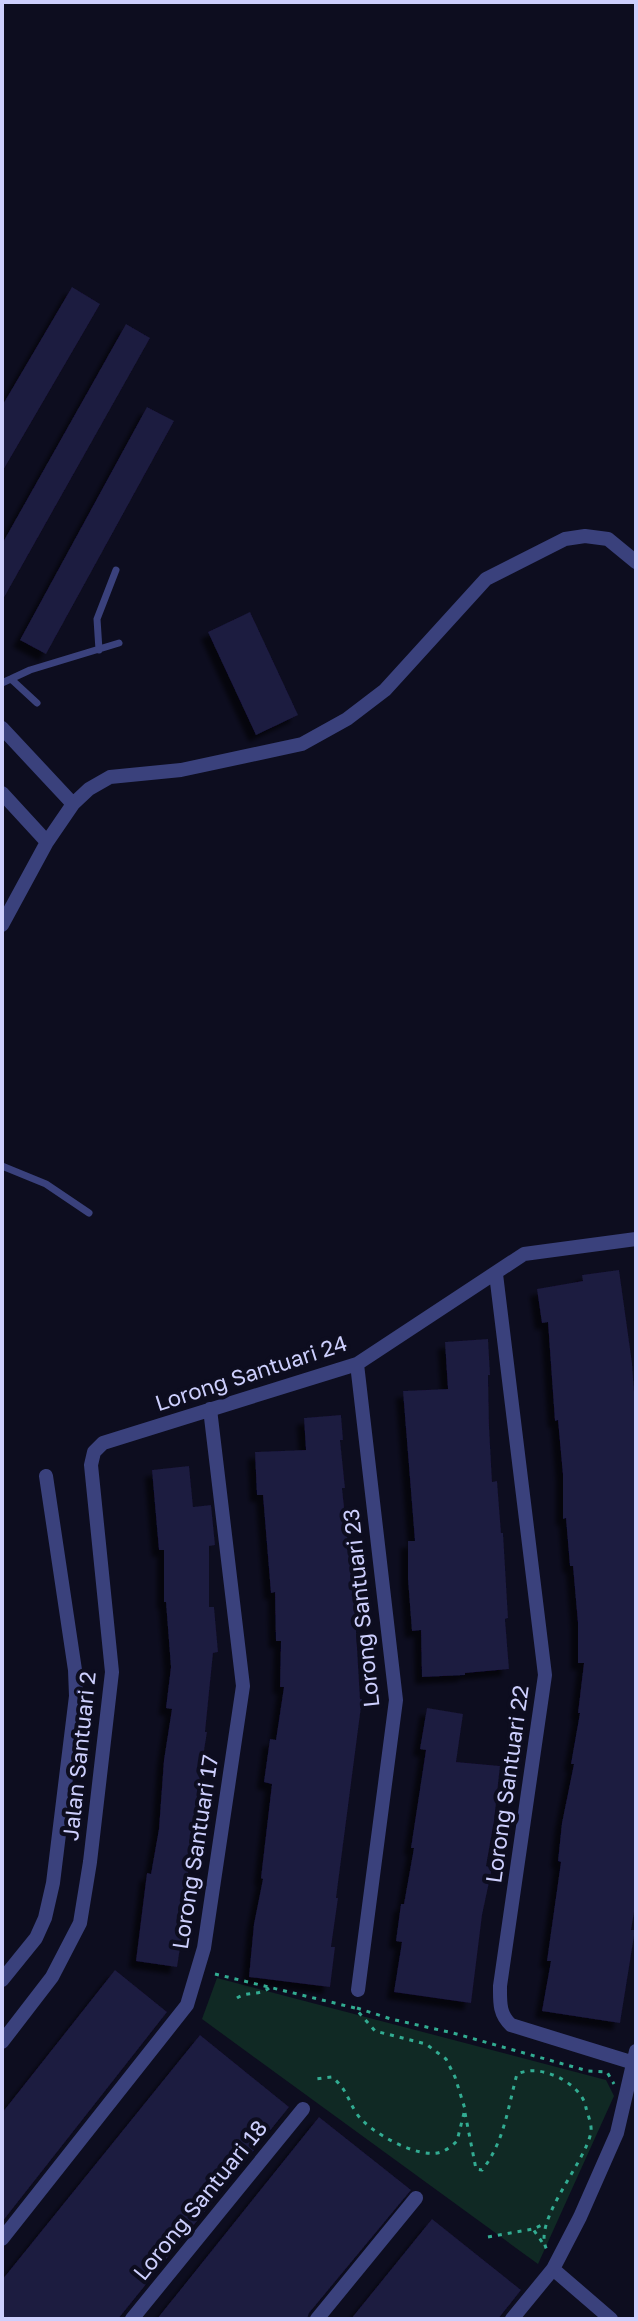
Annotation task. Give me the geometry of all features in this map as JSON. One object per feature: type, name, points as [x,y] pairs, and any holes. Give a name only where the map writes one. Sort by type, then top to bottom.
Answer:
[{"type":"street","points":[[2,925],[47,842],[73,804],[89,789],[110,777],[181,770],[302,744],[347,719],[385,690],[486,579],[565,539],[585,536],[608,539],[636,562]]},
{"type":"street","points":[[2,728],[73,804]]},
{"type":"street","points":[[2,793],[47,842]]},
{"type":"street","name":"Lorong Santuari 24","points":[[94,1452],[103,1443],[357,1364],[524,1254],[636,1239]]},
{"type":"street","name":"Lorong Santuari 22","points":[[496,1274],[545,1675],[500,2003],[503,2018],[511,2025],[635,2057]]},
{"type":"street","name":"Lorong Santuari 23","points":[[357,1364],[396,1700],[358,1990]]},
{"type":"street","name":"Lorong Santuari 17","points":[[2,2239],[187,2005],[204,1948],[243,1686],[210,1409]]},
{"type":"street","name":"Jalan Santuari 2","points":[[2,2042],[52,1977],[80,1923],[90,1862],[112,1672],[91,1465],[94,1452]]},
{"type":"street","points":[[2,1980],[36,1938],[45,1918],[53,1883],[76,1696],[75,1670],[46,1476]]},
{"type":"street","points":[[512,2319],[553,2269],[580,2217],[617,2133],[635,2057]]},
{"type":"street","name":"Lorong Santuari 18","points":[[132,2319],[303,2109]]},
{"type":"street","points":[[317,2319],[416,2198]]},
{"type":"street","points":[[553,2269],[611,2319]]},
{"type":"lane","points":[[99,650],[97,619],[116,570]]},
{"type":"lane","points":[[2,683],[30,670],[119,643]]},
{"type":"lane","points":[[11,679],[37,703]]},
{"type":"lane","points":[[2,1166],[46,1184],[89,1213]]},
{"type":"path","points":[[215,1974],[453,2033],[588,2071],[607,2072],[615,2087]]},
{"type":"path","points":[[237,1998],[243,1994],[263,1993],[269,1988]]},
{"type":"path","points":[[355,2008],[358,1990]]},
{"type":"path","points":[[355,2008],[375,2031],[426,2044],[446,2059],[465,2109],[476,2169],[482,2170],[491,2158],[504,2129],[517,2074],[526,2070],[547,2072],[568,2082],[585,2100],[591,2131],[575,2168],[544,2224],[542,2242]]},
{"type":"path","points":[[315,2079],[332,2077],[344,2087],[358,2116],[379,2133],[415,2152],[440,2153],[457,2141],[465,2109]]},
{"type":"path","points":[[488,2237],[544,2224]]},
{"type":"path","points":[[533,2229],[550,2256],[547,2264],[553,2269]]},
{"type":"green space","points":[[217,1978],[606,2080],[614,2096],[538,2264],[202,2019]]},
{"type":"building","points":[[72,287],[100,304],[2,472],[2,406]]},
{"type":"building","points":[[126,324],[150,338],[2,601],[2,544]]},
{"type":"building","points":[[147,407],[174,421],[46,654],[20,640]]},
{"type":"building","points":[[250,612],[298,715],[256,735],[208,632]]},
{"type":"building","points":[[619,1270],[632,1363],[636,1421],[636,1900],[631,1930],[635,1930],[620,2023],[542,2011],[551,1961],[547,1961],[561,1862],[558,1861],[562,1823],[574,1764],[571,1764],[580,1713],[584,1663],[578,1663],[573,1566],[570,1566],[566,1518],[563,1519],[563,1475],[558,1420],[555,1421],[548,1322],[542,1323],[537,1289],[583,1281],[582,1275]]},
{"type":"building","points":[[488,1339],[492,1482],[497,1481],[503,1533],[509,1669],[422,1677],[421,1630],[412,1631],[408,1579],[408,1541],[415,1541],[403,1391],[448,1389],[445,1342]]},
{"type":"building","points":[[341,1415],[345,1488],[342,1488],[348,1544],[351,1544],[362,1699],[336,1898],[330,1987],[249,1977],[272,1784],[264,1782],[270,1739],[276,1740],[284,1687],[280,1687],[281,1641],[276,1641],[275,1592],[271,1593],[263,1495],[257,1495],[255,1452],[306,1450],[304,1418]]},
{"type":"building","points":[[189,1466],[193,1507],[211,1505],[215,1545],[209,1546],[209,1607],[214,1607],[218,1652],[213,1653],[207,1732],[199,1782],[198,1820],[187,1879],[191,1879],[177,1967],[136,1961],[147,1873],[151,1874],[159,1829],[164,1760],[172,1709],[166,1708],[171,1667],[164,1602],[164,1550],[159,1550],[152,1470]]},
{"type":"building","points":[[427,1708],[463,1714],[456,1762],[500,1766],[486,1866],[492,1868],[482,1915],[471,2003],[394,1992],[402,1942],[396,1941],[414,1848],[411,1848],[426,1750],[420,1749]]},
{"type":"building","points":[[115,1970],[167,2012],[2,2222],[2,2113]]},
{"type":"building","points":[[200,2035],[289,2107],[118,2319],[2,2319],[2,2280]]},
{"type":"building","points":[[319,2117],[411,2190],[307,2319],[157,2319]]},
{"type":"building","points":[[432,2219],[521,2290],[498,2319],[351,2319]]}]
